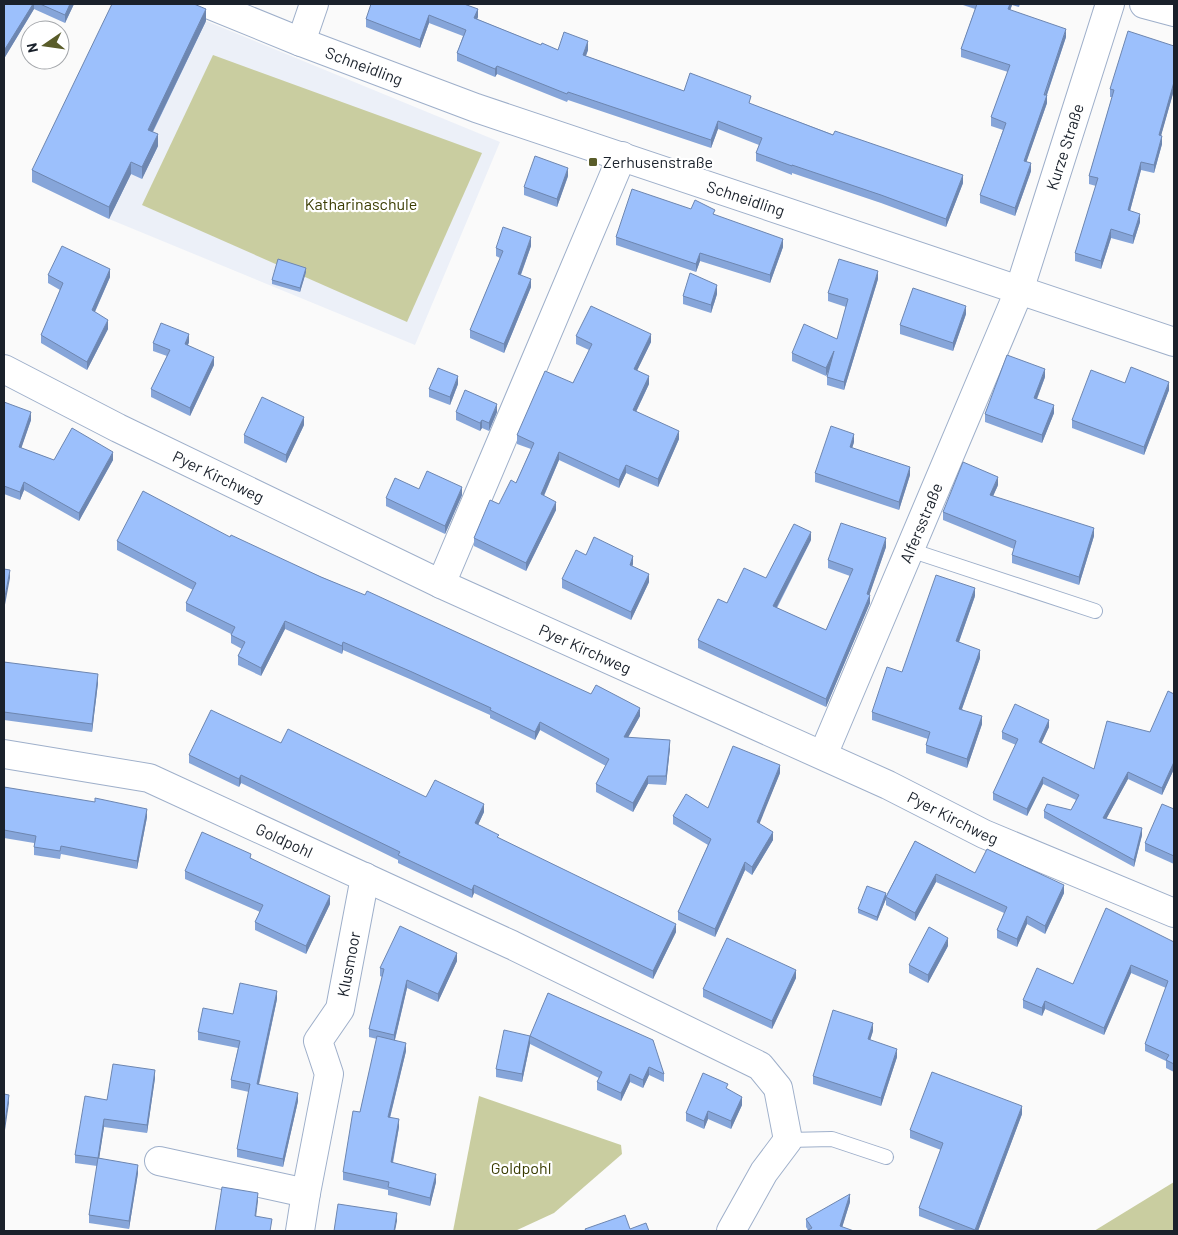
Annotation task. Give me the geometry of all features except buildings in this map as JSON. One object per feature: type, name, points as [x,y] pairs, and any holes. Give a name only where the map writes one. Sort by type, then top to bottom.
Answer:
[{"type":"street","name":"Schneidling","points":[[208,4],[301,42],[476,108],[1174,342]]},
{"type":"street","points":[[301,42],[314,4]]},
{"type":"street","name":"Kurze Straße","points":[[1019,291],[1110,4]]},
{"type":"street","points":[[1144,4],[1174,12]]},
{"type":"street","points":[[441,584],[622,156]]},
{"type":"street","name":"Alfersstraße","points":[[823,755],[1019,291]]},
{"type":"street","name":"Pyer Kirchweg","points":[[4,369],[127,433],[441,584],[823,755],[888,785],[984,834],[1174,914]]},
{"type":"street","name":"Goldpohl","points":[[4,754],[149,778],[512,945],[760,1066],[778,1088],[788,1140]]},
{"type":"street","name":"Klusmoor","points":[[300,1231],[329,1074],[318,1041],[340,1009],[365,877]]},
{"type":"street","points":[[731,1231],[764,1172],[788,1140]]},
{"type":"street","points":[[159,1161],[306,1193]]},
{"type":"lane","points":[[910,550],[1095,611]]},
{"type":"lane","points":[[788,1140],[832,1139],[886,1156]]},
{"type":"shaded area","name":"Katharinaschule","points":[[118,4],[170,4],[206,21],[500,142],[415,345],[109,219],[32,182]]},
{"type":"green space","name":"Katharinaschule","points":[[213,55],[482,153],[407,322],[142,205]]},
{"type":"green space","name":"Goldpohl","points":[[479,1096],[621,1145],[622,1154],[554,1213],[515,1231],[453,1231]]},
{"type":"green space","points":[[1174,1182],[1174,1231],[1094,1231]]},
{"type":"place","name":"Zerhusenstraße","points":[[593,162]]}]
